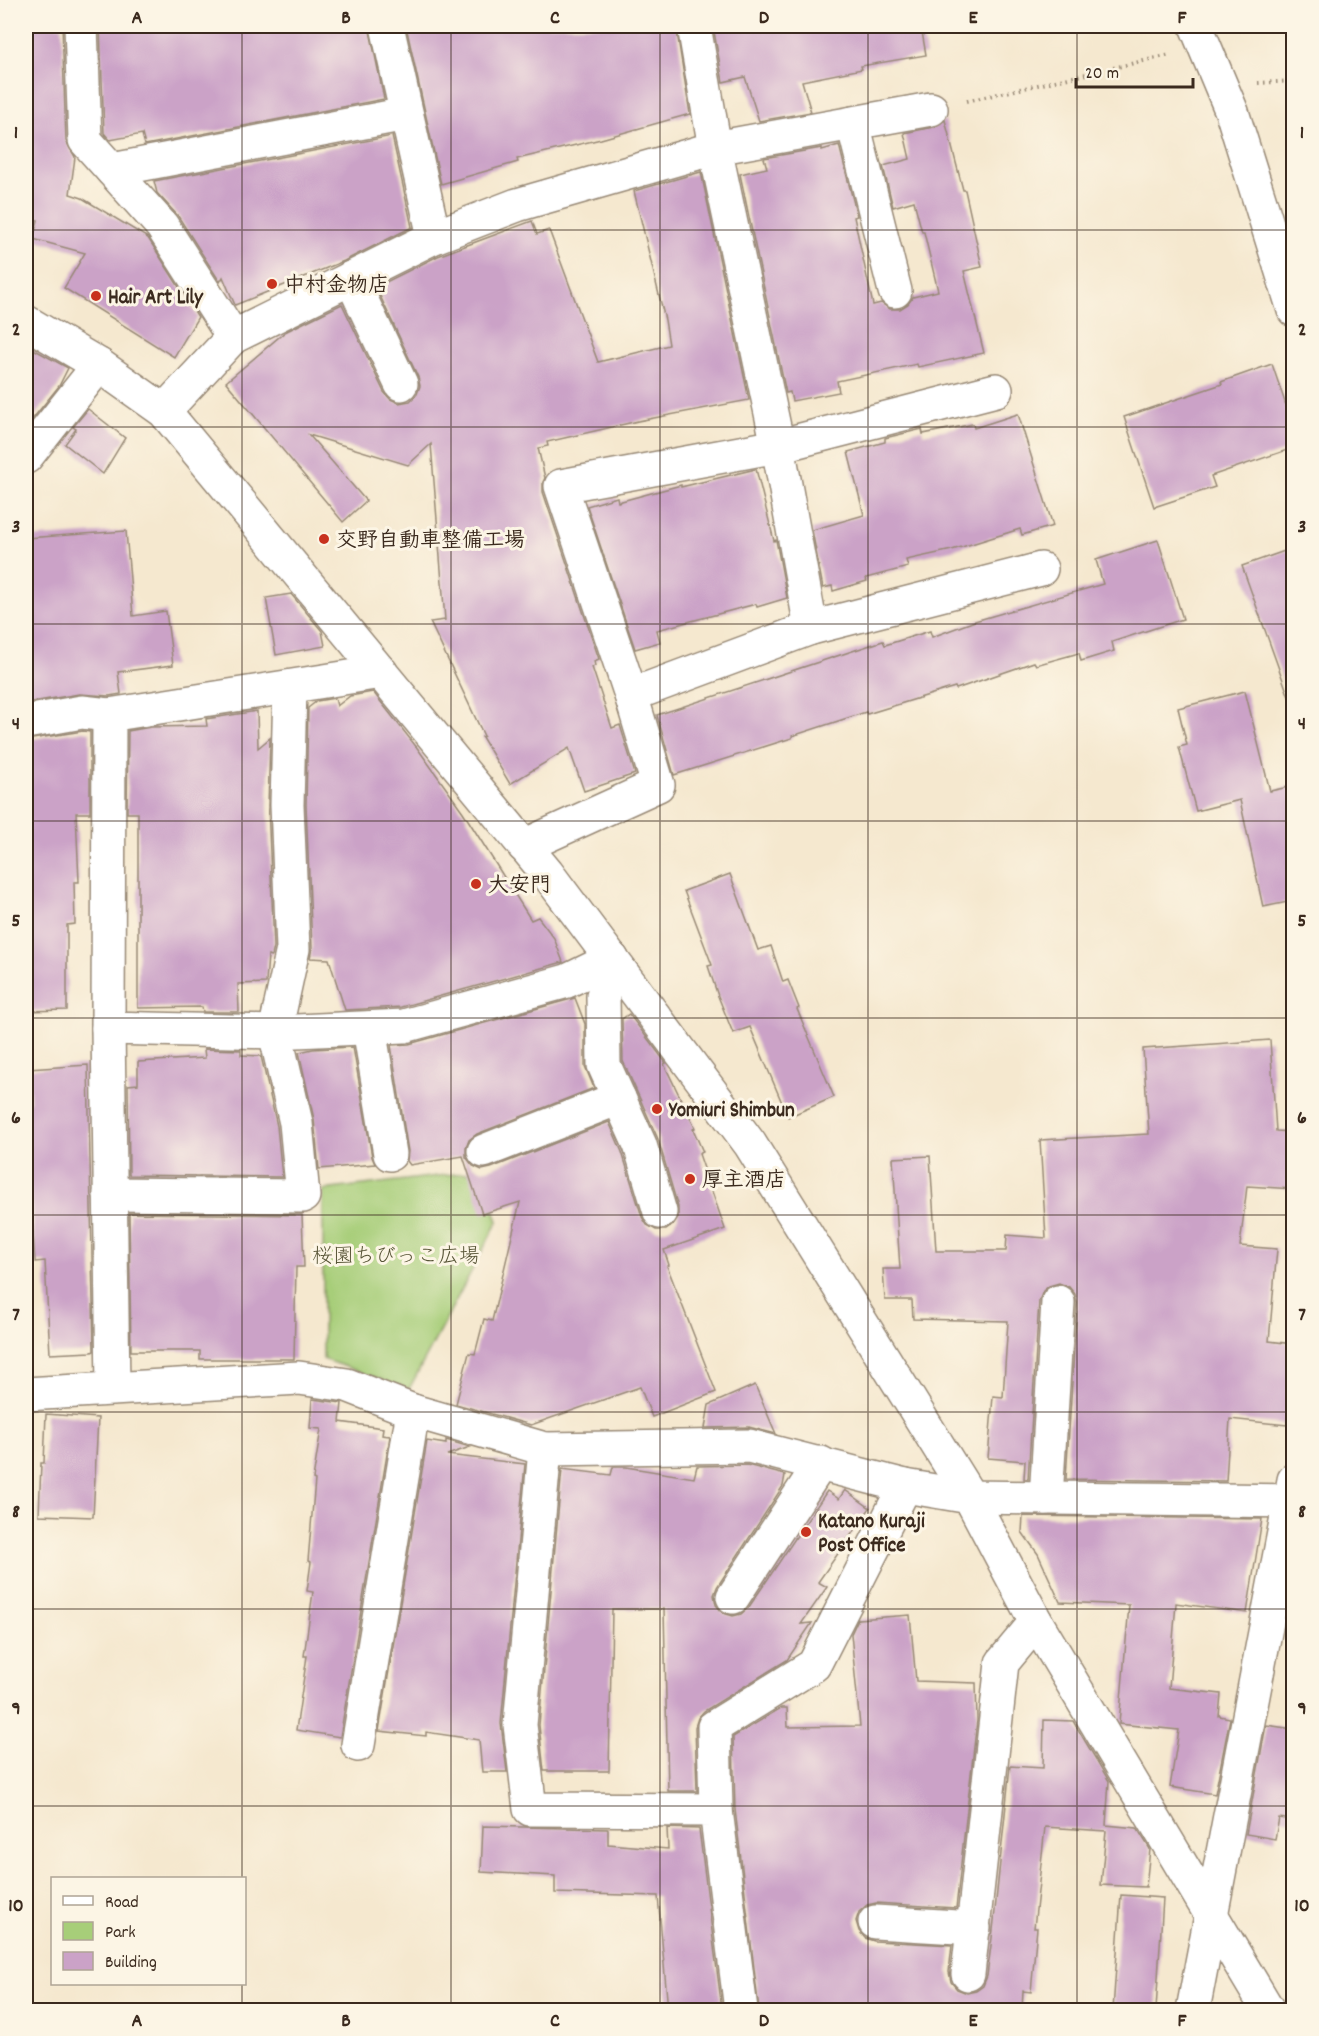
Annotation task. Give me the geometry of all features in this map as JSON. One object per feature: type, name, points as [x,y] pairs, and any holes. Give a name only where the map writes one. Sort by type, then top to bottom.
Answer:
[{"type":"street","points":[[81,26],[85,140],[162,226],[233,337]]},
{"type":"street","points":[[387,26],[435,237]]},
{"type":"street","points":[[694,26],[715,148],[778,446],[811,628]]},
{"type":"street","points":[[1201,36],[1232,112],[1288,278],[1293,310]]},
{"type":"street","points":[[164,411],[233,337],[435,237],[517,205],[715,148],[931,109]]},
{"type":"street","points":[[112,170],[406,114]]},
{"type":"street","points":[[853,123],[895,291]]},
{"type":"street","points":[[351,278],[401,384]]},
{"type":"street","points":[[26,322],[99,365],[164,411],[548,873],[750,1144],[970,1497],[1036,1622],[1268,2010]]},
{"type":"street","points":[[32,438],[99,365]]},
{"type":"street","points":[[524,846],[658,785],[631,695],[561,486],[778,446],[996,390]]},
{"type":"street","points":[[631,695],[811,628],[1041,569]]},
{"type":"street","points":[[26,722],[82,712],[109,715],[381,672]]},
{"type":"street","points":[[110,1194],[303,1196],[296,1123],[275,1032],[293,949],[287,805],[290,687]]},
{"type":"street","points":[[109,715],[108,1028],[113,1388]]},
{"type":"street","points":[[108,1028],[275,1032],[404,1026],[567,981],[612,959]]},
{"type":"street","points":[[612,959],[603,996],[604,1065],[640,1145],[660,1212]]},
{"type":"street","points":[[369,1028],[390,1155]]},
{"type":"street","points":[[484,1151],[619,1098]]},
{"type":"street","points":[[1046,1498],[1058,1302]]},
{"type":"street","points":[[26,1394],[299,1378],[347,1385],[413,1411],[545,1449],[748,1446],[905,1486],[970,1497],[1293,1494],[1193,2010]]},
{"type":"street","points":[[358,1745],[413,1411]]},
{"type":"street","points":[[545,1449],[520,1725],[530,1809],[716,1810]]},
{"type":"street","points":[[734,1597],[821,1463]]},
{"type":"street","points":[[741,2010],[716,1810],[714,1727],[814,1665],[905,1486]]},
{"type":"street","points":[[968,1974],[1002,1663],[1036,1622]]},
{"type":"street","points":[[875,1922],[974,1928]]},
{"type":"path","points":[[931,109],[1201,36]]},
{"type":"green space","name":"桜園ちびっこ広場","points":[[479,1171],[498,1221],[409,1389],[323,1359],[323,1190]]},
{"type":"building","points":[[26,26],[62,26],[66,141],[75,157],[70,194],[82,198],[148,238],[198,317],[174,357],[64,288],[85,253],[33,239],[38,220],[26,217]]},
{"type":"building","points":[[100,26],[369,26],[384,99],[145,145],[142,134],[110,140],[104,133]]},
{"type":"building","points":[[406,26],[676,26],[690,114],[517,159],[518,162],[441,184]]},
{"type":"building","points":[[713,26],[921,26],[926,55],[861,66],[862,69],[802,81],[811,112],[759,121],[745,77],[723,82]]},
{"type":"building","points":[[945,120],[963,190],[965,190],[982,267],[964,271],[984,353],[837,381],[839,392],[792,401],[790,392],[786,393],[740,174],[767,168],[764,158],[822,148],[822,150],[839,145],[857,216],[854,217],[873,305],[881,303],[890,309],[900,309],[913,297],[938,291],[914,201],[893,207],[883,166],[910,159],[904,133],[934,127]]},
{"type":"building","points":[[392,136],[412,227],[344,261],[235,305],[223,277],[220,282],[178,216],[157,193],[154,181]]},
{"type":"building","points":[[701,172],[749,400],[638,421],[547,442],[548,446],[538,448],[545,478],[543,492],[599,659],[594,661],[595,666],[592,667],[612,728],[620,725],[635,774],[584,791],[569,748],[510,784],[482,737],[484,736],[430,622],[445,620],[431,444],[408,465],[309,435],[366,501],[343,522],[226,382],[285,332],[342,304],[384,392],[390,399],[399,403],[410,401],[417,394],[420,386],[418,377],[376,287],[438,256],[532,221],[537,234],[549,230],[598,362],[669,345],[634,191]]},
{"type":"building","points":[[26,345],[68,368],[59,386],[26,427]]},
{"type":"building","points":[[1272,364],[1293,426],[1293,448],[1211,476],[1215,487],[1154,507],[1124,417],[1222,384],[1221,382]]},
{"type":"building","points":[[88,409],[125,438],[103,474],[65,444],[76,429],[73,427]]},
{"type":"building","points":[[1018,414],[1053,526],[1022,535],[1020,529],[952,550],[906,560],[908,567],[866,578],[867,581],[833,591],[832,586],[823,588],[812,530],[864,515],[848,452],[885,442],[885,438],[922,429],[923,434],[973,424],[974,428]]},
{"type":"building","points":[[756,469],[774,541],[776,540],[787,598],[657,630],[660,642],[635,649],[587,506],[617,497],[618,502],[681,485],[681,487]]},
{"type":"building","points":[[126,531],[133,616],[166,611],[173,665],[118,672],[121,694],[109,696],[79,694],[26,703],[26,538]]},
{"type":"building","points":[[1158,540],[1183,619],[1112,642],[1114,651],[1081,661],[1079,653],[1036,665],[1034,662],[956,689],[955,687],[867,714],[866,712],[674,775],[657,715],[883,641],[885,645],[930,631],[932,637],[975,621],[1103,584],[1096,560]]},
{"type":"building","points":[[1293,548],[1293,697],[1289,697],[1242,566]]},
{"type":"building","points":[[291,594],[322,631],[325,646],[276,655],[266,598]]},
{"type":"building","points":[[1245,691],[1270,791],[1293,786],[1293,901],[1263,907],[1240,800],[1196,811],[1179,747],[1187,745],[1178,708]]},
{"type":"building","points":[[373,692],[418,749],[463,812],[531,920],[538,917],[554,938],[563,962],[401,1007],[345,1010],[329,959],[310,958],[312,948],[306,805],[308,708],[317,701],[335,698],[337,706],[350,696]]},
{"type":"building","points":[[257,711],[258,748],[270,738],[268,806],[274,947],[272,956],[268,955],[266,983],[238,984],[239,1012],[203,1012],[202,1007],[138,1008],[138,813],[127,813],[128,731],[151,727],[207,726],[206,719]]},
{"type":"building","points":[[83,731],[90,732],[90,813],[76,813],[79,882],[74,882],[75,924],[67,925],[67,1010],[26,1011],[26,740]]},
{"type":"building","points":[[730,874],[758,950],[771,946],[783,982],[788,980],[799,1008],[797,1009],[834,1097],[788,1117],[750,1027],[733,1033],[708,966],[712,965],[684,891]]},
{"type":"building","points":[[575,998],[585,1024],[585,1066],[594,1088],[477,1134],[469,1140],[466,1157],[473,1166],[482,1170],[491,1168],[609,1122],[622,1152],[642,1217],[647,1225],[656,1230],[666,1230],[673,1225],[678,1217],[678,1207],[658,1139],[623,1061],[622,1019],[629,1014],[666,1063],[664,1064],[695,1128],[693,1129],[703,1152],[699,1154],[725,1229],[664,1250],[669,1265],[667,1266],[716,1392],[652,1417],[640,1387],[531,1425],[456,1404],[469,1353],[475,1354],[484,1319],[492,1321],[520,1202],[482,1214],[463,1156],[410,1165],[407,1161],[408,1151],[391,1045],[409,1044]]},
{"type":"building","points":[[1270,1040],[1276,1131],[1293,1132],[1293,1189],[1247,1186],[1240,1246],[1277,1249],[1269,1341],[1293,1344],[1287,1425],[1230,1419],[1226,1481],[1066,1479],[1077,1303],[1075,1294],[1069,1287],[1059,1283],[1043,1291],[1039,1301],[1028,1479],[1024,1479],[1025,1461],[988,1458],[993,1396],[1003,1397],[1008,1321],[913,1319],[912,1300],[885,1300],[883,1269],[900,1269],[893,1158],[930,1156],[936,1251],[1006,1251],[1007,1235],[1046,1238],[1040,1140],[1149,1134],[1143,1049]]},
{"type":"building","points":[[353,1047],[375,1164],[319,1169],[314,1119],[299,1052]]},
{"type":"building","points":[[204,1049],[241,1050],[241,1055],[261,1056],[277,1126],[282,1177],[129,1175],[128,1085],[138,1084],[138,1062],[205,1058]]},
{"type":"building","points":[[88,1065],[94,1351],[50,1354],[45,1261],[35,1262],[29,1177],[26,1177],[26,1102],[30,1102],[28,1069]]},
{"type":"building","points":[[129,1213],[302,1215],[304,1267],[296,1267],[294,1359],[200,1359],[200,1351],[131,1351]]},
{"type":"building","points":[[755,1385],[776,1434],[749,1427],[705,1428],[709,1405]]},
{"type":"building","points":[[312,1399],[342,1403],[340,1422],[383,1428],[382,1435],[390,1436],[340,1737],[296,1730],[307,1656],[304,1656],[313,1592],[307,1591],[311,1562],[308,1561],[315,1480],[313,1479],[321,1429],[310,1428]]},
{"type":"building","points":[[46,1414],[98,1418],[93,1517],[39,1515]]},
{"type":"building","points":[[446,1440],[470,1447],[447,1455],[525,1464],[501,1724],[507,1772],[482,1772],[479,1740],[426,1732],[426,1736],[379,1731],[427,1441],[446,1444]]},
{"type":"building","points":[[747,1465],[785,1475],[783,1486],[717,1587],[714,1595],[716,1605],[723,1613],[733,1616],[741,1614],[749,1607],[827,1491],[839,1499],[845,1490],[870,1508],[818,1582],[827,1587],[801,1624],[812,1623],[787,1660],[704,1711],[698,1718],[695,1727],[697,1791],[668,1791],[664,1609],[612,1609],[609,1771],[544,1771],[539,1725],[562,1469],[611,1475],[613,1467],[626,1467],[694,1478],[697,1466]]},
{"type":"building","points":[[1023,1516],[1262,1519],[1247,1613],[1176,1603],[1169,1688],[1221,1694],[1219,1716],[1230,1718],[1215,1794],[1170,1787],[1179,1730],[1119,1724],[1129,1605],[1060,1602],[1038,1554],[1022,1532]]},
{"type":"building","points":[[910,1615],[916,1681],[976,1683],[977,1720],[956,1908],[876,1903],[867,1905],[859,1912],[856,1921],[859,1931],[865,1938],[874,1941],[952,1945],[949,1972],[951,1982],[957,1989],[967,1993],[983,1986],[987,1976],[993,1930],[1010,1766],[1043,1768],[1044,1720],[1073,1721],[1109,1781],[1106,1825],[1137,1828],[1150,1849],[1146,1887],[1101,1885],[1106,1831],[1045,1827],[1034,1928],[1037,1928],[1031,1992],[1023,1991],[1022,2010],[759,2010],[735,1809],[733,1737],[781,1708],[787,1708],[788,1727],[860,1726],[851,1634],[858,1619]]},
{"type":"building","points":[[1266,1725],[1293,1729],[1293,1820],[1279,1818],[1275,1839],[1246,1834]]},
{"type":"building","points":[[483,1826],[608,1829],[608,1844],[668,1849],[667,1828],[699,1829],[722,2010],[668,2010],[658,1896],[555,1893],[555,1876],[481,1872]]},
{"type":"building","points":[[1121,1895],[1163,1898],[1156,2010],[1113,2010]]},
{"type":"place","name":"中村金物店","points":[[272,284]]},
{"type":"place","name":"Hair Art Lily","points":[[96,296]]},
{"type":"place","name":"交野自動車整備工場","points":[[324,539]]},
{"type":"place","name":"大安門","points":[[476,884]]},
{"type":"place","name":"Yomiuri Shimbun","points":[[657,1109]]},
{"type":"place","name":"厚主酒店","points":[[690,1179]]},
{"type":"place","name":"Katano Kuraji Post Office","points":[[806,1532]]}]
